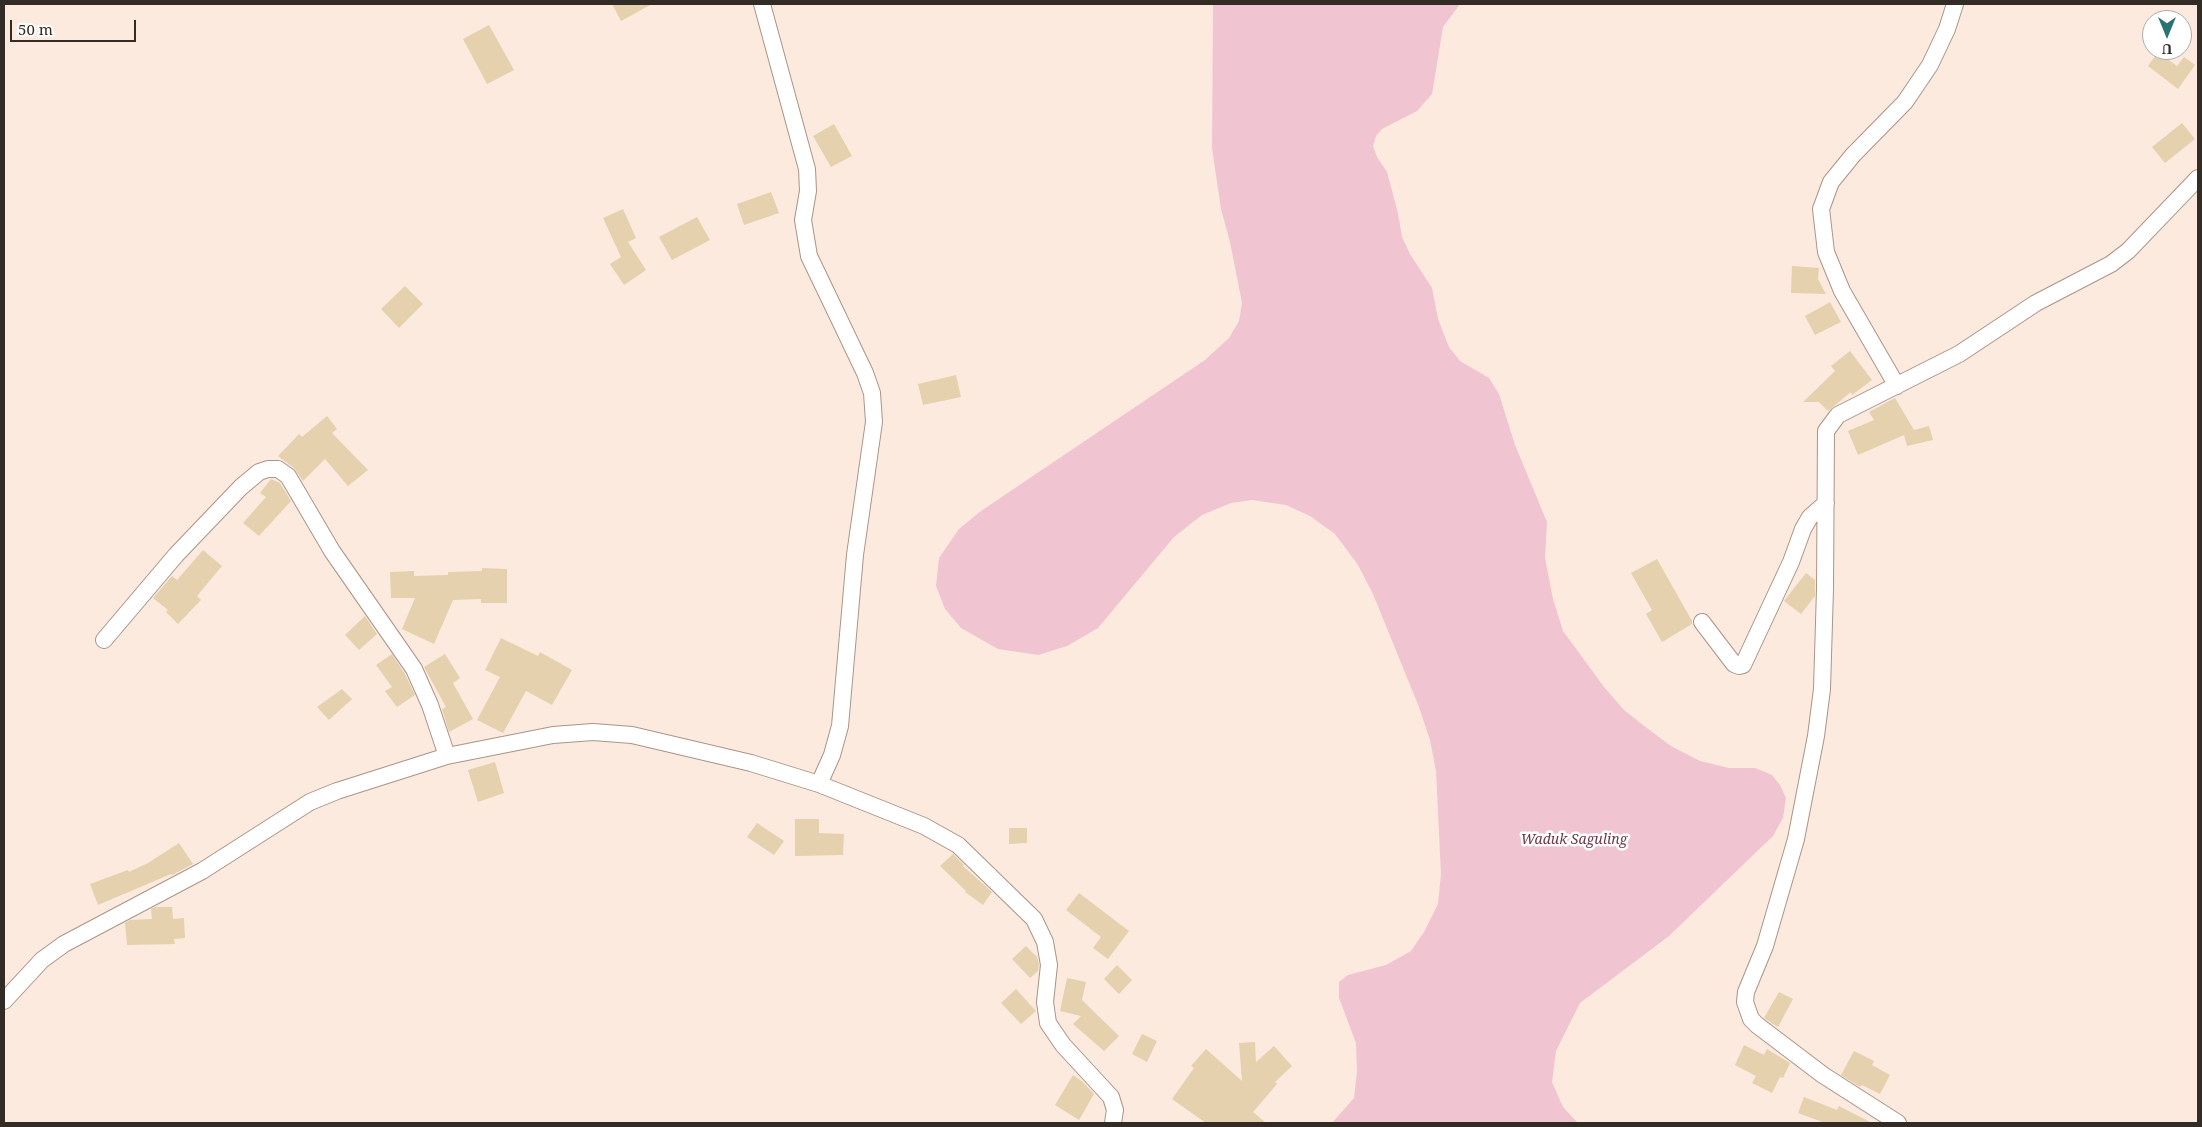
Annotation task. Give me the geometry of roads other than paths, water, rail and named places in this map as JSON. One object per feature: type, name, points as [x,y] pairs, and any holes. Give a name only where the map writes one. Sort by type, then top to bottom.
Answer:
[{"type":"street","points":[[762,4],[807,169],[808,191],[803,220],[808,256],[866,373],[872,393],[874,422],[855,555],[840,726],[832,755],[819,784]]},
{"type":"street","points":[[1897,386],[1842,291],[1826,252],[1821,209],[1831,182],[1853,155],[1905,102],[1930,66],[1947,29],[1955,4]]},
{"type":"street","points":[[1898,1123],[1823,1075],[1750,1019],[1746,1002],[1746,992],[1765,946],[1796,839],[1816,736],[1822,689],[1826,431],[1830,423],[1838,415],[1959,354],[2036,303],[2111,264],[2128,250],[2198,178]]},
{"type":"street","points":[[104,640],[176,555],[241,487],[259,472],[268,468],[278,468],[288,476],[332,551],[414,669],[430,705],[447,756]]},
{"type":"street","points":[[1702,622],[1734,664],[1739,666],[1743,664],[1791,562],[1803,529],[1810,517],[1826,503]]},
{"type":"street","points":[[4,1002],[42,960],[64,944],[202,870],[310,802],[337,791],[447,756],[553,735],[594,732],[622,734],[750,763],[819,784],[924,826],[958,845],[1034,918],[1045,942],[1049,965],[1044,1002],[1048,1023],[1063,1045],[1111,1097],[1115,1110],[1113,1123]]},
{"type":"water","name":"Waduk Saguling","points":[[1213,4],[1460,4],[1443,27],[1432,94],[1417,111],[1382,129],[1376,136],[1373,146],[1377,157],[1387,172],[1402,237],[1410,254],[1432,288],[1438,319],[1449,347],[1460,361],[1489,378],[1499,394],[1515,445],[1547,522],[1545,558],[1553,599],[1563,631],[1604,687],[1624,710],[1671,746],[1700,761],[1729,768],[1755,768],[1772,775],[1780,785],[1786,798],[1783,818],[1773,836],[1669,936],[1580,1003],[1556,1051],[1552,1082],[1563,1107],[1578,1123],[1332,1123],[1354,1098],[1357,1072],[1356,1043],[1339,998],[1339,982],[1348,975],[1386,965],[1411,951],[1424,932],[1438,904],[1441,874],[1436,771],[1430,740],[1419,707],[1373,594],[1358,565],[1335,534],[1310,516],[1286,505],[1252,500],[1231,503],[1202,515],[1174,537],[1098,628],[1067,646],[1038,655],[998,649],[961,628],[945,609],[936,586],[939,558],[959,529],[981,511],[1205,360],[1229,338],[1239,321],[1242,303],[1230,242],[1221,209],[1212,148]]}]
